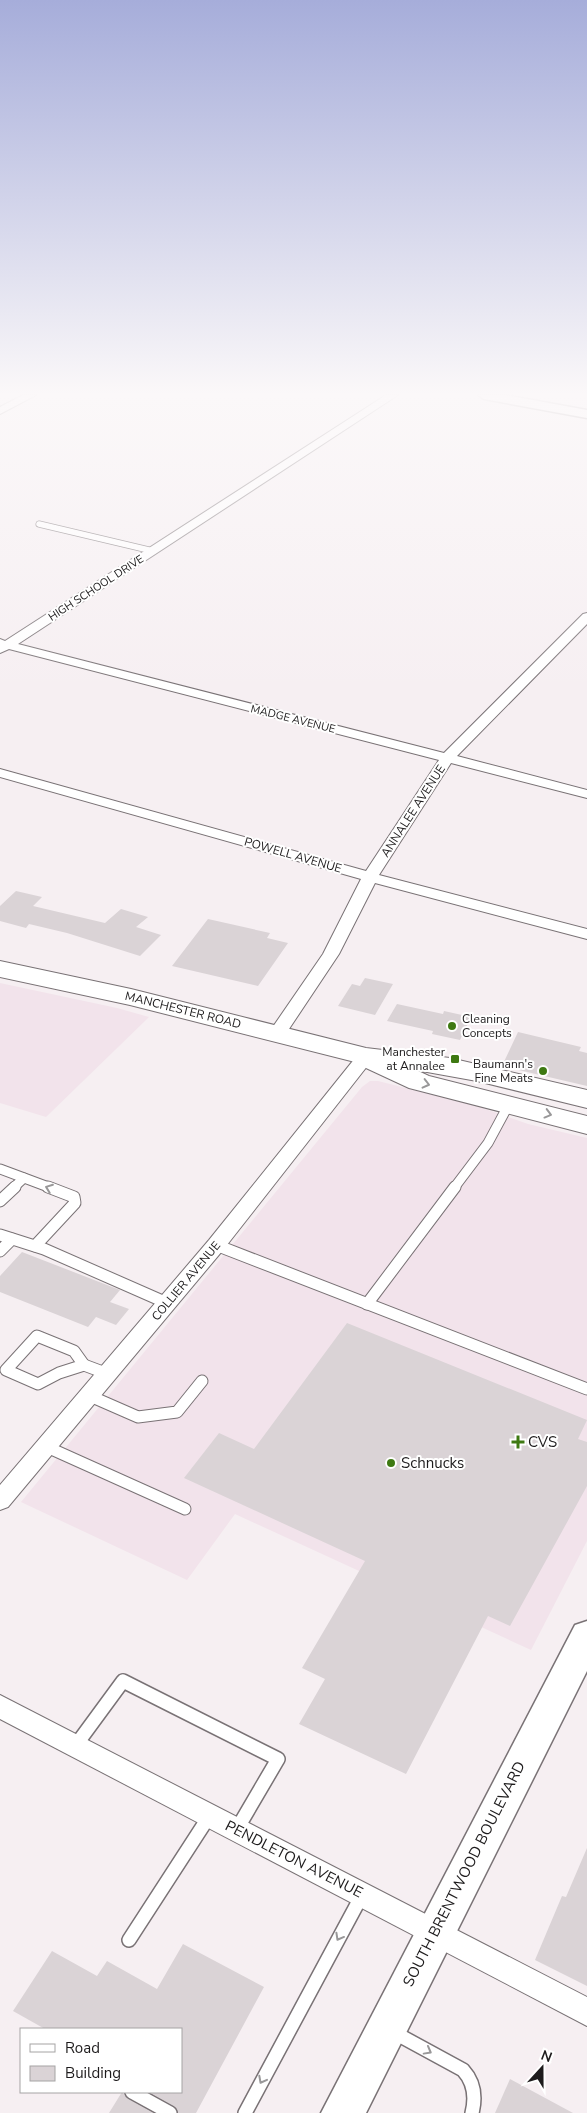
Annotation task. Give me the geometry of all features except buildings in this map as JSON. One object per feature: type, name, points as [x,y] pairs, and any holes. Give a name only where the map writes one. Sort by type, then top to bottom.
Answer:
[{"type":"main road","name":"MANCHESTER ROAD","points":[[0,969],[130,997],[366,1056],[404,1058],[433,1063],[587,1099]]},
{"type":"main road","name":"MANCHESTER ROAD","points":[[366,1056],[399,1074],[419,1082],[587,1124]]},
{"type":"main road","name":"SOUTH BRENTWOOD BOULEVARD","points":[[343,2113],[434,1932],[582,1658]]},
{"type":"street","name":"HIGH SCHOOL DRIVE","points":[[3,646],[241,494]]},
{"type":"street","name":"ANNALEE AVENUE","points":[[277,1034],[331,954],[370,877],[447,758],[587,617]]},
{"type":"street","name":"MADGE AVENUE","points":[[3,646],[587,794]]},
{"type":"street","name":"POWELL AVENUE","points":[[0,773],[370,877],[587,934]]},
{"type":"street","name":"COLLIER AVENUE","points":[[0,1501],[216,1245],[366,1056]]},
{"type":"street","name":"PENDLETON AVENUE","points":[[0,1706],[587,2012]]},
{"type":"lane","points":[[39,524],[153,551]]},
{"type":"lane","points":[[366,1304],[488,1143],[509,1104]]},
{"type":"lane","points":[[0,1169],[74,1197],[75,1203],[35,1246]]},
{"type":"lane","points":[[0,1201],[24,1178]]},
{"type":"lane","points":[[0,1234],[35,1246],[167,1304]]},
{"type":"lane","points":[[0,1251],[12,1239]]},
{"type":"lane","points":[[216,1245],[587,1389]]},
{"type":"lane","points":[[84,1365],[59,1372],[38,1384],[6,1370],[37,1336],[74,1351],[84,1365],[108,1374]]},
{"type":"lane","points":[[90,1396],[138,1417],[177,1412],[202,1381]]},
{"type":"lane","points":[[47,1447],[185,1509]]},
{"type":"lane","points":[[75,1746],[123,1681],[278,1759],[236,1830]]},
{"type":"lane","points":[[129,1940],[210,1815]]},
{"type":"lane","points":[[245,2113],[362,1894]]},
{"type":"lane","points":[[386,2028],[463,2071],[474,2086],[474,2107],[472,2113]]},
{"type":"lane","points":[[134,2093],[170,2113]]},
{"type":"shaded area","points":[[0,983],[117,1008],[149,1017],[46,1117],[0,1103]]},
{"type":"shaded area","points":[[370,1081],[378,1081],[477,1106],[528,1124],[587,1138],[587,1541],[531,1650],[235,1514],[187,1580],[21,1502],[362,1087]]},
{"type":"place","name":"Cleaning Concepts","points":[[452,1026]]},
{"type":"place","name":"Manchester at Annalee","points":[[455,1059]]},
{"type":"place","name":"Baumann's Fine Meats","points":[[543,1071]]},
{"type":"place","name":"CVS","points":[[518,1442]]},
{"type":"place","name":"Schnucks","points":[[391,1463]]}]
